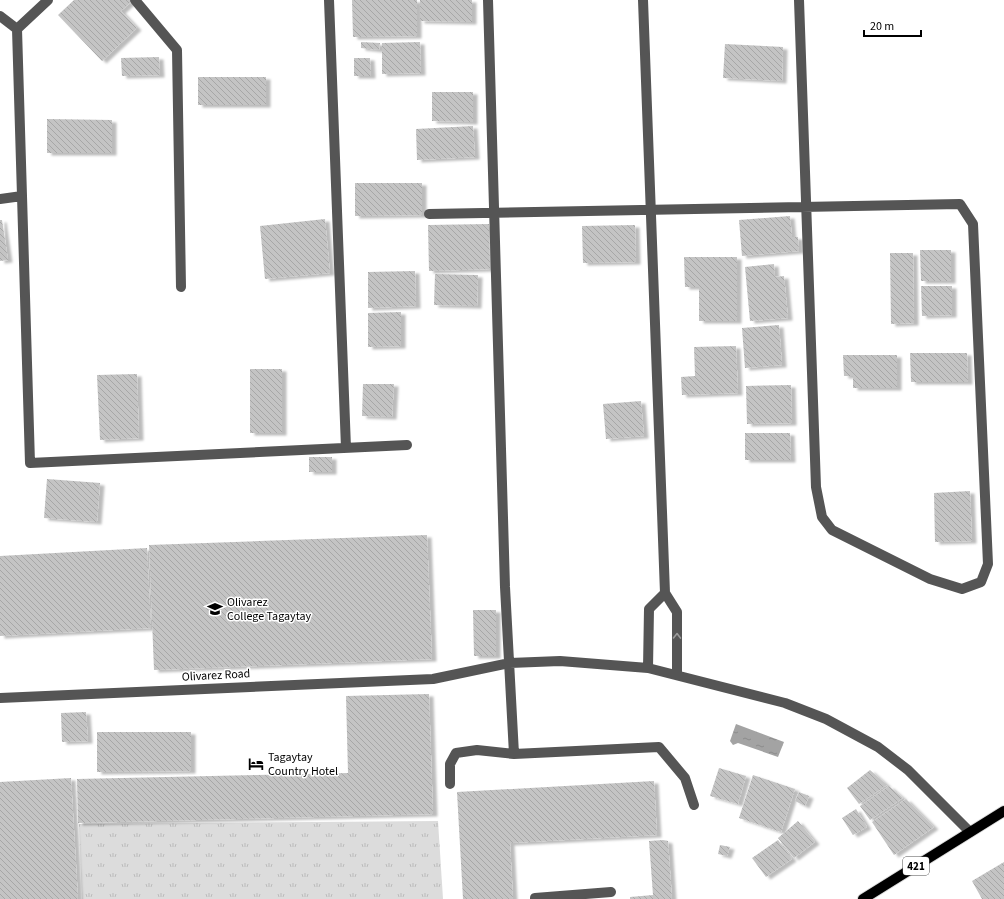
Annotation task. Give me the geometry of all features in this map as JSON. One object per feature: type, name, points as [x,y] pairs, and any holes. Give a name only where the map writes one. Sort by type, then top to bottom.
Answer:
[{"type":"main road","name":"421","points":[[862,899],[1004,811]]},
{"type":"street","points":[[48,0],[17,28],[30,464],[407,445]]},
{"type":"street","points":[[135,0],[177,50],[181,287]]},
{"type":"street","points":[[329,0],[346,448]]},
{"type":"street","points":[[488,0],[505,587],[514,754]]},
{"type":"street","points":[[643,0],[665,592],[677,612],[677,675]]},
{"type":"street","points":[[429,214],[806,206],[960,204],[973,224],[988,564],[981,582],[962,588],[930,579],[832,530],[822,517],[816,487],[806,206],[799,0]]},
{"type":"street","points":[[0,16],[17,28]]},
{"type":"street","points":[[0,199],[22,196]]},
{"type":"street","points":[[648,668],[649,609],[665,592]]},
{"type":"street","name":"Olivarez Road","points":[[0,698],[433,679],[510,663],[560,661],[648,668],[785,703],[826,719],[878,747],[908,770],[970,832]]},
{"type":"street","points":[[450,784],[450,764],[456,753],[476,750],[514,754],[659,747],[685,778],[694,805]]},
{"type":"street","points":[[535,899],[611,892]]},
{"type":"green space","points":[[438,821],[443,899],[82,899],[79,824]]},
{"type":"water","points":[[736,724],[784,742],[778,757],[738,743],[733,745],[730,741]]},
{"type":"building","points":[[74,0],[130,0],[131,2],[121,11],[137,28],[102,61],[58,15]]},
{"type":"building","points":[[352,0],[417,0],[417,36],[353,37]]},
{"type":"building","points":[[420,0],[472,0],[472,22],[420,21]]},
{"type":"building","points":[[361,42],[380,43],[379,50],[361,48]]},
{"type":"building","points":[[420,42],[421,73],[382,74],[382,43]]},
{"type":"building","points":[[725,44],[783,47],[782,81],[723,78]]},
{"type":"building","points":[[159,57],[160,75],[122,76],[121,58]]},
{"type":"building","points":[[354,58],[370,58],[371,76],[354,76]]},
{"type":"building","points":[[198,77],[266,77],[266,105],[198,105]]},
{"type":"building","points":[[432,92],[473,92],[473,122],[432,121]]},
{"type":"building","points":[[47,119],[112,120],[112,153],[47,153]]},
{"type":"building","points":[[473,126],[475,157],[417,160],[416,129]]},
{"type":"building","points":[[355,183],[422,183],[422,215],[355,216]]},
{"type":"building","points":[[790,216],[792,237],[798,237],[799,251],[742,256],[739,220]]},
{"type":"building","points":[[325,219],[330,273],[265,279],[260,226]]},
{"type":"building","points":[[0,220],[2,220],[8,260],[0,261]]},
{"type":"building","points":[[489,224],[490,269],[429,271],[428,225]]},
{"type":"building","points":[[635,225],[636,262],[583,263],[582,226]]},
{"type":"building","points":[[920,250],[951,250],[951,281],[921,281]]},
{"type":"building","points":[[890,253],[913,253],[914,323],[891,324]]},
{"type":"building","points":[[684,257],[737,257],[737,321],[699,321],[699,287],[685,287]]},
{"type":"building","points":[[774,264],[775,277],[784,276],[788,318],[750,321],[745,267]]},
{"type":"building","points":[[415,271],[416,306],[368,308],[368,272]]},
{"type":"building","points":[[435,274],[478,275],[477,306],[434,305]]},
{"type":"building","points":[[921,286],[952,286],[952,315],[922,316]]},
{"type":"building","points":[[401,312],[401,346],[368,347],[368,313]]},
{"type":"building","points":[[779,325],[782,365],[745,368],[742,328]]},
{"type":"building","points":[[736,346],[738,393],[682,395],[681,377],[695,376],[694,347]]},
{"type":"building","points":[[910,353],[967,353],[968,382],[911,382]]},
{"type":"building","points":[[843,355],[897,355],[897,388],[853,388],[853,376],[844,376]]},
{"type":"building","points":[[250,369],[282,369],[282,433],[250,433]]},
{"type":"building","points":[[137,374],[139,438],[100,440],[97,375]]},
{"type":"building","points":[[363,384],[394,384],[392,417],[362,416]]},
{"type":"building","points":[[791,385],[792,423],[747,424],[746,386]]},
{"type":"building","points":[[641,401],[644,436],[606,439],[603,404]]},
{"type":"building","points":[[745,433],[790,433],[791,460],[745,460]]},
{"type":"building","points":[[309,457],[332,457],[332,472],[309,472]]},
{"type":"building","points":[[47,479],[100,483],[97,522],[44,518]]},
{"type":"building","points":[[970,491],[972,541],[935,542],[934,493]]},
{"type":"building","points":[[427,535],[432,659],[154,670],[149,545]]},
{"type":"building","points":[[147,548],[151,628],[0,636],[0,556]]},
{"type":"building","points":[[473,610],[496,610],[496,656],[474,656]]},
{"type":"building","points":[[429,694],[433,814],[78,823],[77,779],[348,773],[346,696]]},
{"type":"building","points":[[86,712],[88,741],[62,742],[61,713]]},
{"type":"building","points":[[97,732],[191,732],[191,771],[97,772]]},
{"type":"building","points":[[719,768],[746,776],[738,804],[710,796]]},
{"type":"building","points":[[870,770],[887,785],[859,804],[847,788]]},
{"type":"building","points":[[753,775],[795,789],[781,832],[739,818]]},
{"type":"building","points":[[71,778],[78,899],[0,899],[0,782]]},
{"type":"building","points":[[654,781],[657,835],[510,843],[513,899],[463,899],[457,792]]},
{"type":"building","points":[[889,786],[903,798],[870,820],[860,806]]},
{"type":"building","points":[[799,792],[809,796],[805,806],[795,801]]},
{"type":"building","points":[[906,799],[934,827],[894,855],[872,822]]},
{"type":"building","points":[[856,809],[867,827],[853,835],[842,818]]},
{"type":"building","points":[[798,821],[815,842],[794,858],[778,838]]},
{"type":"building","points":[[778,840],[792,859],[766,877],[752,858]]},
{"type":"building","points":[[649,841],[668,841],[672,899],[630,899],[630,897],[653,895]]},
{"type":"building","points":[[720,845],[730,847],[727,856],[718,854]]},
{"type":"building","points":[[1004,862],[1004,899],[982,899],[972,881]]},
{"type":"place","name":"Olivarez College Tagaytay","points":[[215,609]]},
{"type":"place","name":"Tagaytay Country Hotel","points":[[256,764]]}]
